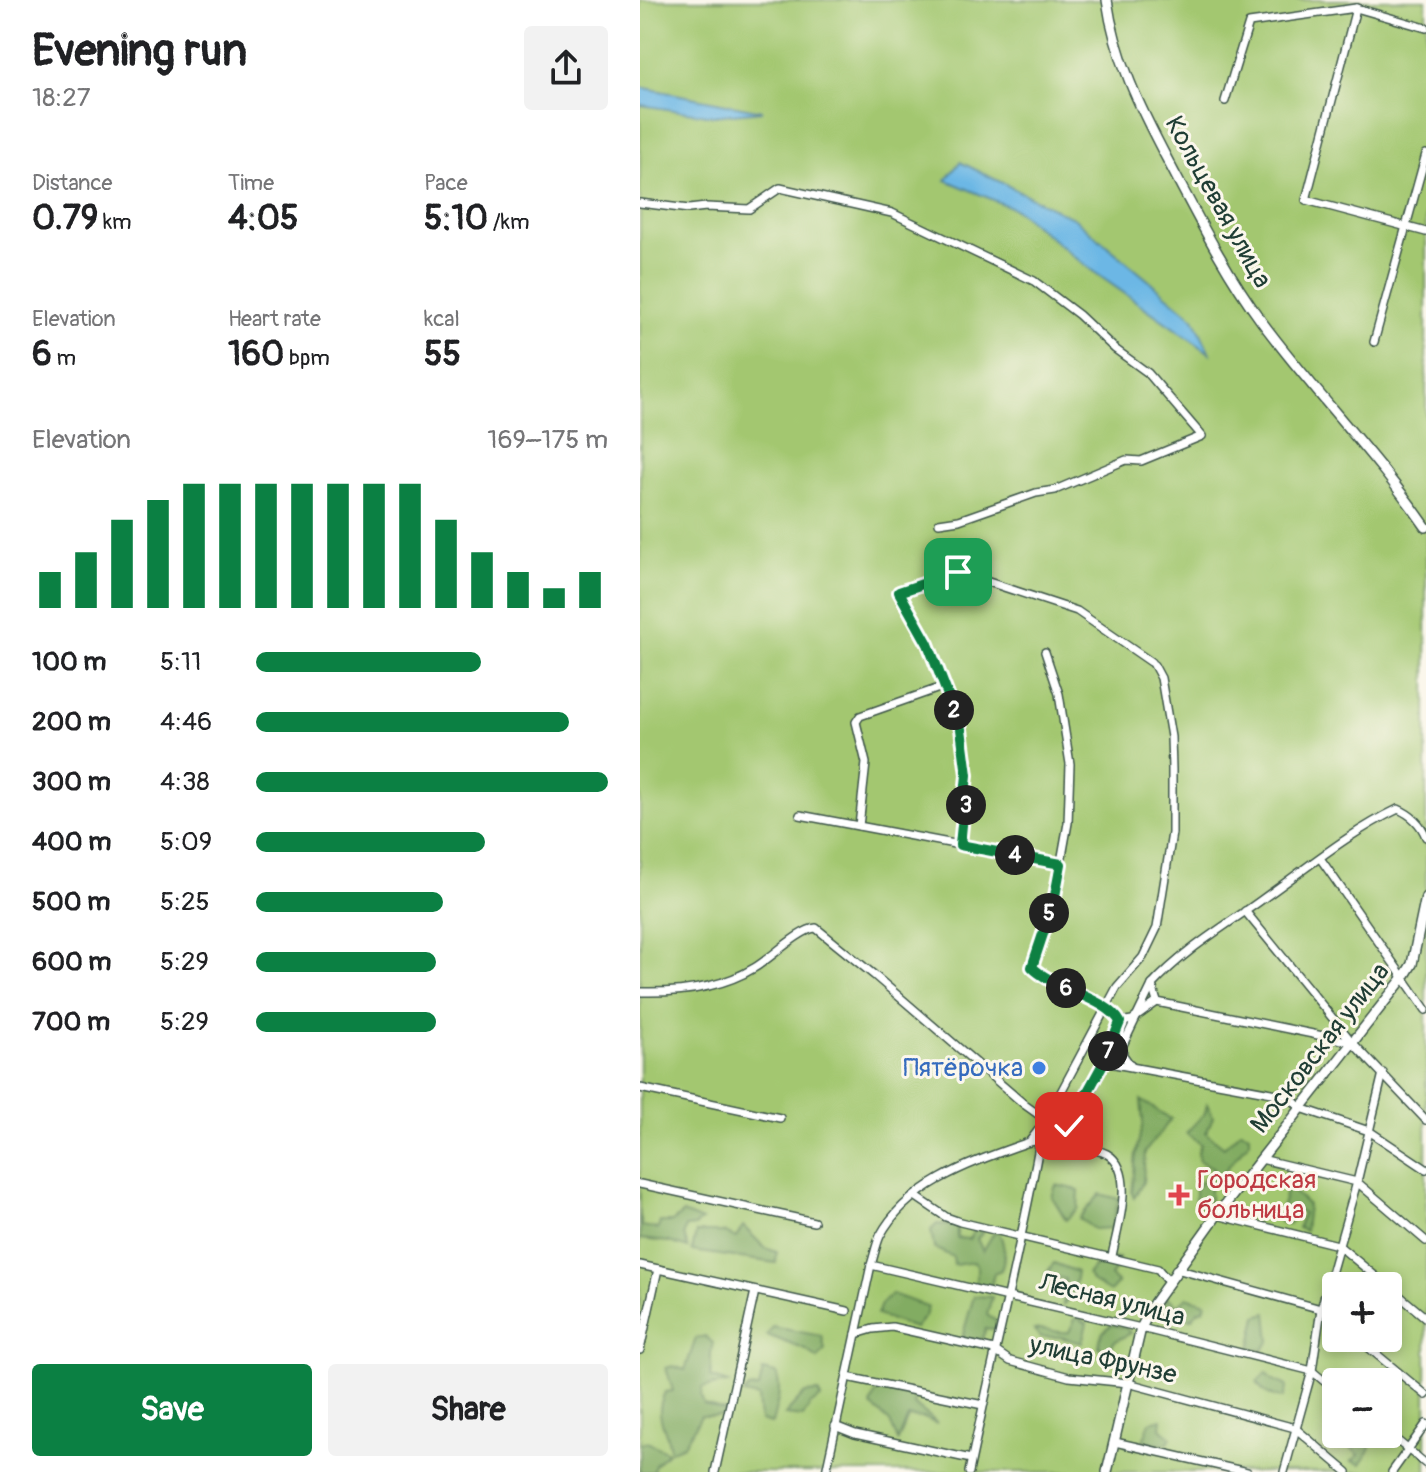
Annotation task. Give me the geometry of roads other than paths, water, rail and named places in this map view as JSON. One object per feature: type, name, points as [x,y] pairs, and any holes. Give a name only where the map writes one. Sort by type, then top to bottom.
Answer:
[{"type":"street","name":"Кольцевая улица","points":[[1107,0],[1123,66],[1143,113],[1237,285],[1262,322],[1399,488],[1426,527]]},
{"type":"street","points":[[1356,8],[1306,200],[1426,232]]},
{"type":"street","points":[[1225,101],[1249,23],[1356,8],[1426,28]]},
{"type":"street","points":[[1374,342],[1426,154]]},
{"type":"street","points":[[640,203],[689,209],[749,209],[780,188],[892,213],[1002,263],[1034,281],[1148,373],[1202,436],[1141,461],[1126,460],[1055,490],[1036,493],[959,520],[939,523]]},
{"type":"street","points":[[960,845],[966,802],[966,759],[961,729],[931,651],[899,592],[958,572],[1077,611],[1153,664],[1161,678],[1171,737],[1172,833],[1157,928],[1143,957],[1117,987],[1046,1120],[1030,1141]]},
{"type":"street","points":[[1045,652],[1059,694],[1070,764],[1068,823],[1054,901],[1032,967],[1045,977],[1112,1010],[1120,1022],[1122,1047],[1131,1066]]},
{"type":"street","points":[[859,826],[866,763],[856,722],[860,716],[945,686]]},
{"type":"street","points":[[1104,1062],[1122,1047],[1152,985],[1195,946],[1352,835],[1398,809],[1408,813],[1423,827],[1426,837]]},
{"type":"street","points":[[800,815],[1061,864]]},
{"type":"street","points":[[1320,858],[1426,1010]]},
{"type":"street","name":"Московская улица","points":[[1107,1472],[1141,1328],[1176,1269],[1404,977],[1421,948],[1426,897]]},
{"type":"street","points":[[1245,911],[1352,1042],[1426,1120]]},
{"type":"street","points":[[640,992],[706,987],[752,969],[810,928],[822,930],[1046,1120]]},
{"type":"street","points":[[1152,985],[1157,1002]]},
{"type":"street","points":[[1120,1022],[1132,1020],[1157,1002],[1352,1042]]},
{"type":"street","points":[[826,1472],[879,1238],[895,1215],[936,1180],[1030,1141],[1061,1134],[1077,1116],[1120,1022]]},
{"type":"street","points":[[1104,1062],[1288,1096],[1301,1108],[1369,1131],[1426,1169]]},
{"type":"street","points":[[1284,1472],[1312,1371],[1321,1309],[1357,1182],[1383,1073]]},
{"type":"street","points":[[640,1088],[780,1118]]},
{"type":"street","points":[[1061,1134],[1070,1147],[1110,1155],[1120,1168],[1124,1189],[1112,1256]]},
{"type":"street","points":[[969,1472],[994,1350],[1022,1237],[1040,1141]]},
{"type":"street","points":[[1261,1159],[1357,1182],[1426,1241]]},
{"type":"street","points":[[640,1184],[814,1222]]},
{"type":"street","points":[[915,1196],[946,1217],[1158,1269],[1168,1281]]},
{"type":"street","points":[[1217,1215],[1338,1245],[1371,1272]]},
{"type":"street","points":[[640,1265],[847,1311]]},
{"type":"street","name":"Лесная улица","points":[[871,1265],[1312,1371],[1322,1379]]},
{"type":"street","points":[[640,1350],[658,1269]]},
{"type":"street","points":[[1176,1269],[1321,1309]]},
{"type":"street","points":[[715,1472],[755,1291]]},
{"type":"street","points":[[1402,1298],[1426,1318]]},
{"type":"street","name":"улица Фрунзе","points":[[856,1334],[892,1327],[994,1350],[1010,1361],[1069,1377],[1128,1383],[1295,1428]]},
{"type":"street","points":[[1374,1352],[1426,1395]]},
{"type":"street","points":[[847,1377],[983,1405]]},
{"type":"street","points":[[1392,1472],[1426,1424]]},
{"type":"street","points":[[835,1426],[855,1434],[971,1459]]},
{"type":"street","points":[[1295,1428],[1347,1472]]},
{"type":"street","points":[[1115,1442],[1247,1472]]},
{"type":"street","points":[[1402,1444],[1426,1464]]},
{"type":"water","points":[[640,87],[762,111],[713,116],[640,105]]},
{"type":"water","points":[[960,162],[1075,219],[1194,318],[1210,353],[1091,270],[1015,209],[946,180]]},
{"type":"place","name":"Пятёрочка","points":[[1039,1068]]},
{"type":"place","name":"Городская больница","points":[[1179,1195]]}]
